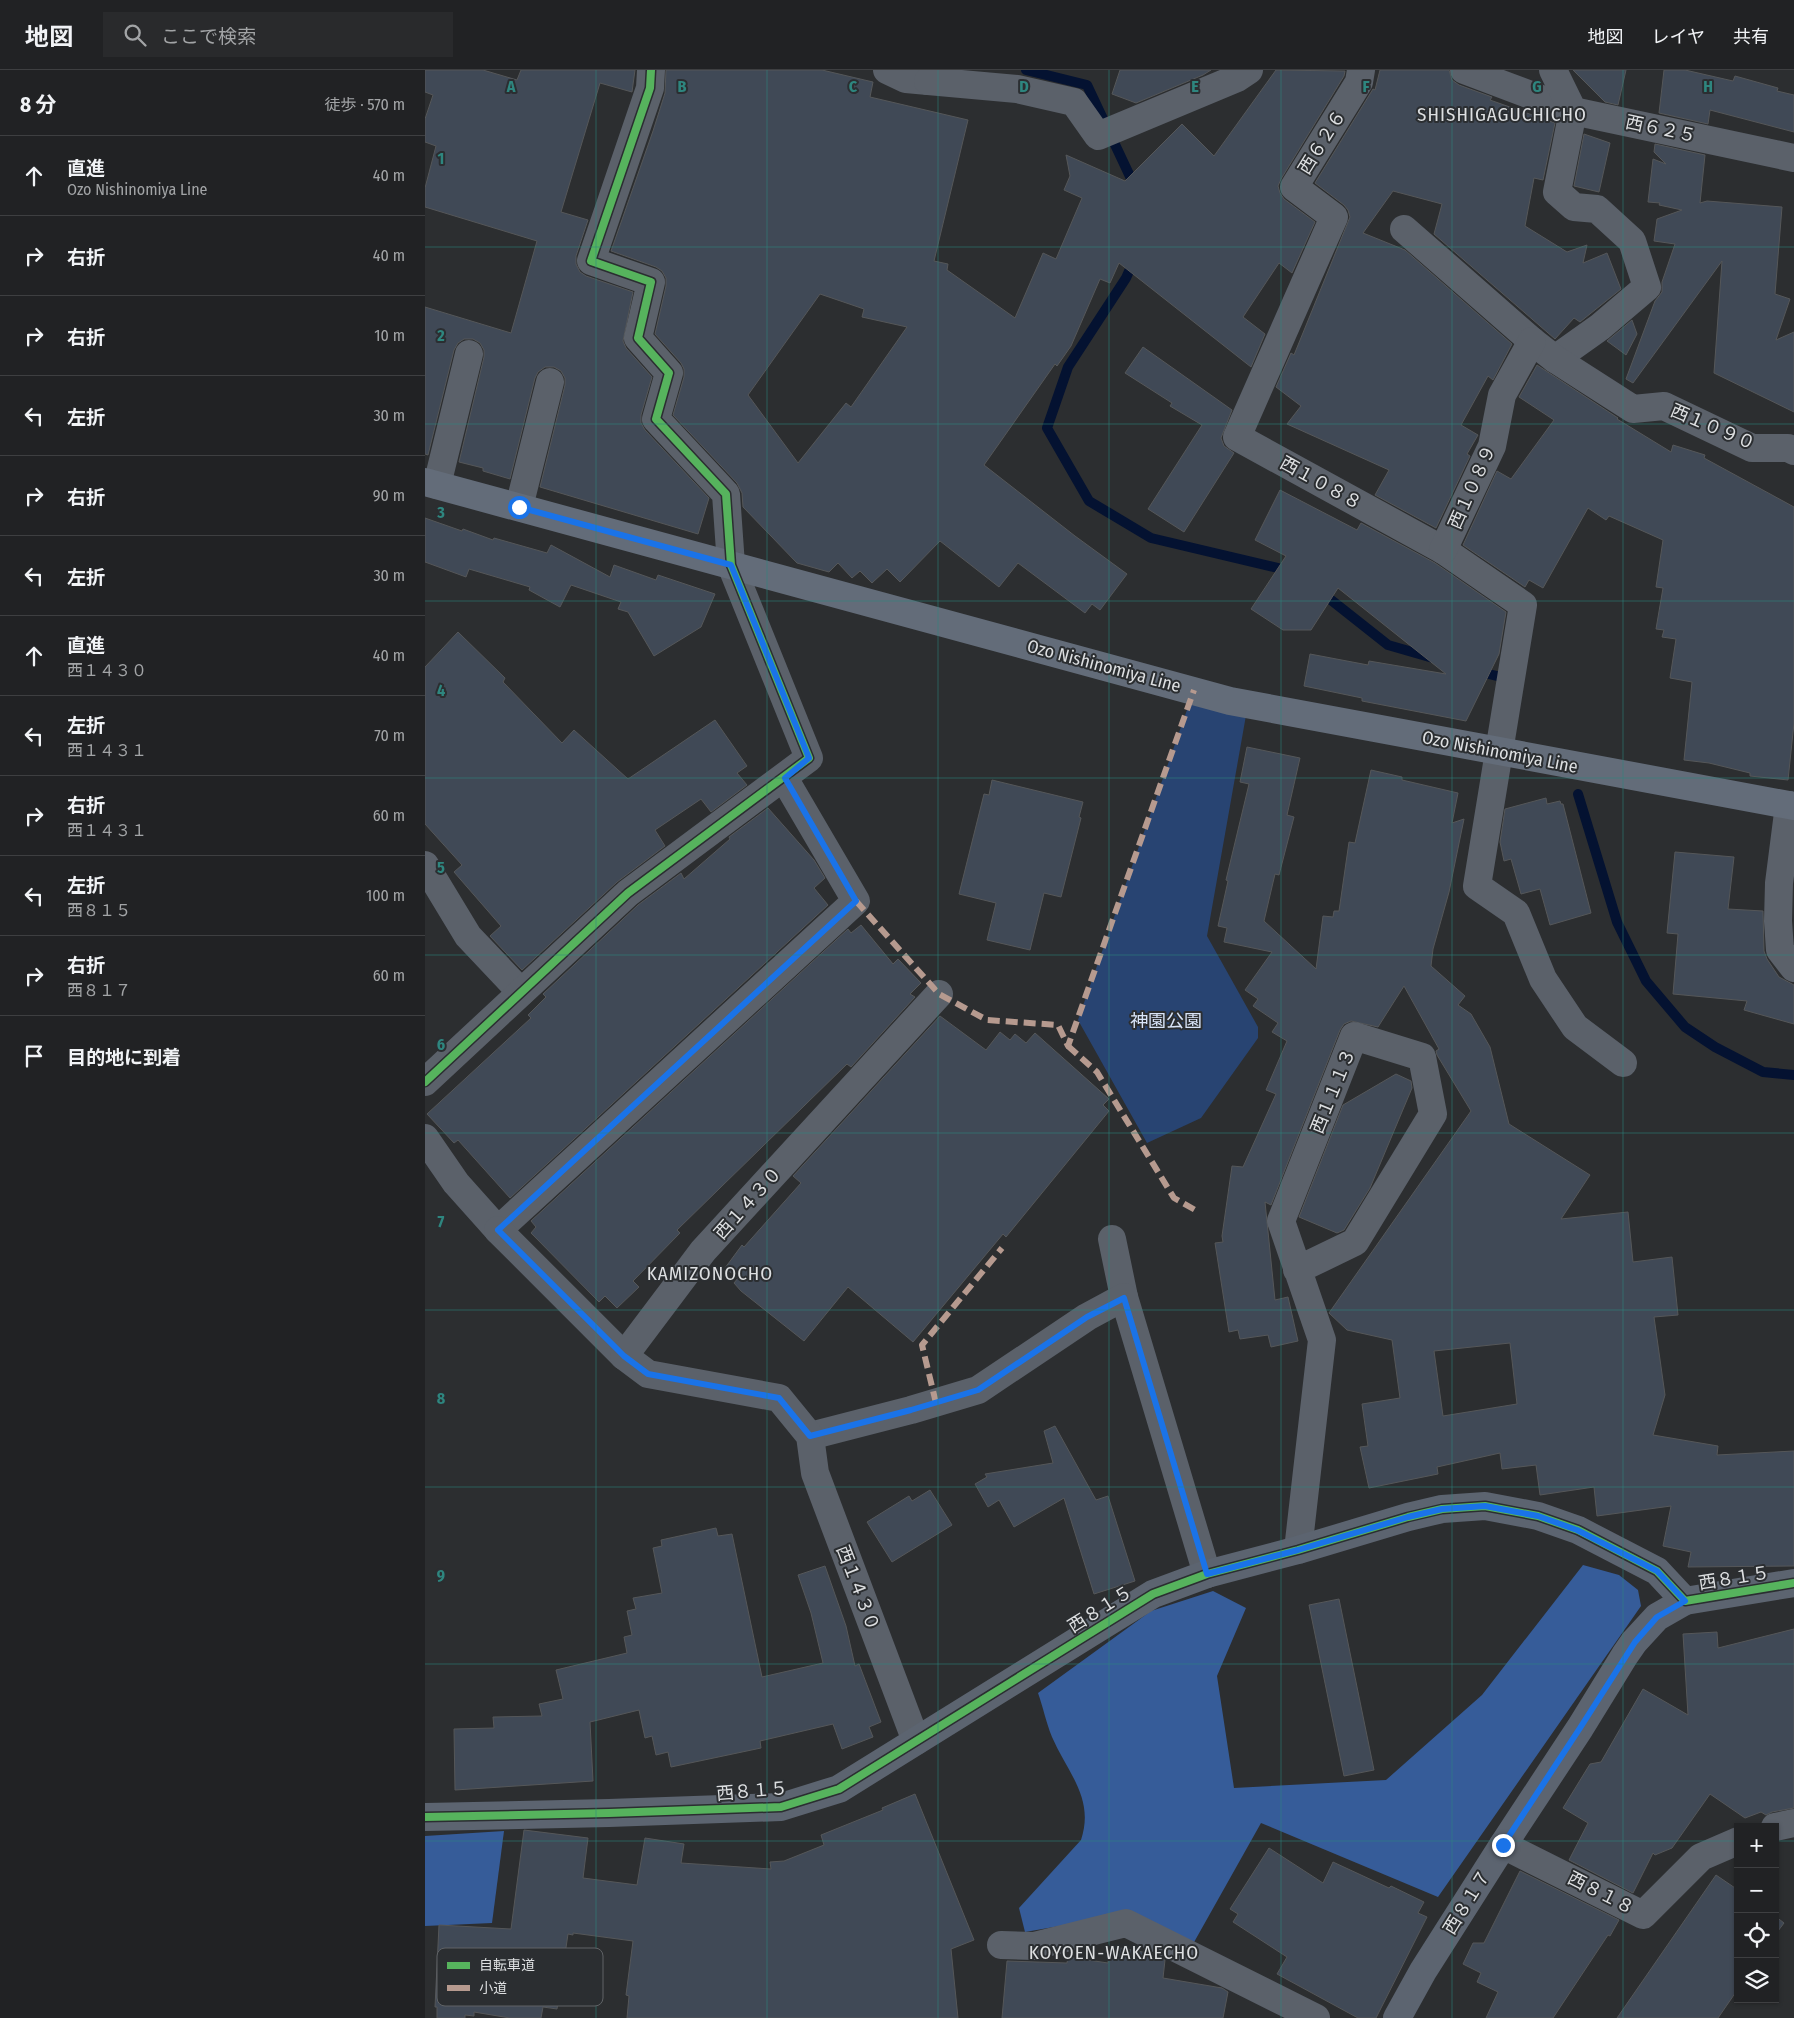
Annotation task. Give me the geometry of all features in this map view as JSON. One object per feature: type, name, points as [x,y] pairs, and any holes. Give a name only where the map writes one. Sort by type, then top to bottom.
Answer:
[{"type":"main road","name":"Ozo Nishinomiya Line","points":[[431,483],[1230,701],[1791,805]]},
{"type":"street","points":[[425,1082],[628,893],[785,778],[809,758],[731,565],[725,494],[656,419],[669,373],[638,338],[651,282],[591,260],[650,88],[651,70]]},
{"type":"street","points":[[887,70],[906,79],[930,76],[1017,89],[1074,102],[1109,131],[1237,78],[1249,70]]},
{"type":"street","name":"西６２６","points":[[1294,187],[1359,82],[1361,70]]},
{"type":"street","name":"西６２５","points":[[1464,70],[1573,111],[1794,158]]},
{"type":"street","points":[[1553,70],[1573,111],[1557,192],[1574,207],[1597,208],[1632,241],[1647,287],[1600,327],[1555,359]]},
{"type":"street","name":"西１０８８","points":[[1294,187],[1334,217],[1237,437],[1443,550],[1523,605],[1498,751]]},
{"type":"street","name":"西１０９０","points":[[1404,229],[1532,341],[1555,359],[1633,409],[1664,406],[1752,448],[1788,448],[1794,451]]},
{"type":"street","name":"西１０８９","points":[[1443,550],[1492,446],[1502,395],[1532,341]]},
{"type":"street","points":[[431,483],[469,354]]},
{"type":"street","points":[[519,507],[550,382]]},
{"type":"street","points":[[1498,751],[1477,886],[1515,913],[1543,979],[1575,1028],[1623,1063]]},
{"type":"street","points":[[498,1230],[856,901],[785,778]]},
{"type":"street","points":[[1791,805],[1779,883],[1778,921],[1780,950],[1794,968]]},
{"type":"street","points":[[425,866],[468,936],[521,992]]},
{"type":"street","name":"西１４３０","points":[[624,1356],[703,1251],[939,994]]},
{"type":"street","name":"西１１１３","points":[[1297,1270],[1355,1242],[1433,1114],[1421,1057],[1354,1036],[1281,1221],[1297,1270],[1321,1340],[1298,1550]]},
{"type":"street","points":[[425,1138],[456,1183],[498,1230],[624,1356],[648,1374],[779,1398],[810,1436],[911,1410],[978,1390],[1087,1317],[1124,1298]]},
{"type":"street","points":[[1112,1239],[1124,1298],[1207,1574]]},
{"type":"street","name":"西１４３０","points":[[810,1436],[815,1473],[916,1741]]},
{"type":"street","name":"西８１５","points":[[425,1817],[609,1814],[781,1807],[839,1788],[1153,1594],[1207,1574],[1433,1511],[1485,1506],[1538,1516],[1577,1530],[1657,1571],[1685,1601],[1794,1583]]},
{"type":"street","name":"西８１７","points":[[1397,2018],[1423,1970],[1635,1642],[1657,1617],[1685,1601]]},
{"type":"street","points":[[1779,1826],[1794,1823]]},
{"type":"street","name":"西８１８","points":[[1503,1845],[1643,1914],[1701,1857],[1734,1843]]},
{"type":"street","points":[[1001,1945],[1034,1946],[1126,1923],[1316,2018]]},
{"type":"green space","name":"神園公園","points":[[1194,690],[1248,704],[1207,936],[1258,1027],[1258,1038],[1201,1118],[1147,1143],[1078,1020]]},
{"type":"shaded area","points":[[1583,1565],[1619,1575],[1638,1590],[1641,1606],[1438,1897],[1261,1823],[1193,1944],[1129,1914],[1025,1932],[1019,1908],[1081,1840],[1084,1825],[1082,1798],[1052,1737],[1038,1693],[1151,1611],[1213,1591],[1246,1608],[1217,1676],[1234,1788],[1386,1780],[1482,1695]]},
{"type":"shaded area","points":[[504,1831],[492,1923],[425,1926],[425,1836]]},
{"type":"building","points":[[425,70],[483,70],[517,80],[521,70],[635,70],[632,92],[600,83],[561,212],[588,220],[576,256],[576,264],[580,272],[586,276],[633,292],[623,341],[626,348],[652,377],[641,415],[641,423],[645,430],[709,498],[698,534],[540,487],[565,385],[565,378],[561,371],[554,367],[545,367],[538,372],[535,378],[510,479],[483,471],[483,468],[459,462],[484,357],[484,350],[480,343],[473,339],[464,339],[458,343],[454,350],[428,455],[425,454],[425,307],[511,333],[537,241],[425,207],[425,188],[436,146],[425,142],[425,119],[433,95],[425,92]]},
{"type":"building","points":[[666,70],[822,70],[873,82],[870,97],[968,120],[934,261],[948,264],[947,270],[1015,318],[1043,253],[1056,259],[1082,198],[1064,190],[1070,176],[1066,155],[1125,181],[1182,124],[1214,156],[1276,70],[1345,71],[1344,76],[1278,186],[1284,199],[1315,222],[1292,273],[1279,263],[1243,317],[1265,334],[1251,367],[1119,263],[1110,283],[1100,279],[1071,346],[1057,366],[1055,364],[984,465],[1127,574],[1100,610],[1092,604],[1085,613],[1018,563],[999,587],[940,541],[900,582],[887,569],[872,583],[860,571],[852,578],[838,563],[829,572],[797,563],[743,507],[742,493],[737,483],[673,415],[684,377],[684,369],[681,363],[655,334],[666,286],[666,278],[662,271],[656,267],[611,251],[665,93]],"holes":[[[820,294],[864,309],[862,317],[907,327],[851,407],[846,403],[798,463],[748,395]]]},
{"type":"building","points":[[1120,70],[1211,70],[1136,103],[1112,94]]},
{"type":"building","points":[[1380,70],[1449,70],[1452,80],[1459,85],[1492,97],[1490,100],[1555,123],[1543,180],[1534,178],[1525,226],[1567,252],[1587,245],[1583,263],[1607,253],[1621,289],[1580,322],[1574,318],[1555,339],[1434,234],[1442,204],[1393,191],[1363,233],[1405,250],[1512,344],[1493,380],[1488,376],[1461,425],[1478,435],[1467,454],[1470,456],[1436,528],[1375,495],[1389,470],[1287,424],[1301,406],[1276,387],[1291,353],[1294,355],[1350,217],[1344,205],[1315,183],[1373,89],[1375,90]]},
{"type":"building","points":[[1573,70],[1626,70],[1618,105],[1605,102]]},
{"type":"building","points":[[1664,70],[1685,70],[1733,81],[1735,76],[1778,88],[1777,91],[1794,95],[1794,132],[1710,110],[1708,124],[1659,113]]},
{"type":"building","points":[[1584,134],[1610,143],[1599,192],[1574,186]]},
{"type":"building","points":[[1655,144],[1705,155],[1700,203],[1707,201],[1782,207],[1775,294],[1790,299],[1776,340],[1794,332],[1794,412],[1714,373],[1722,261],[1633,383],[1626,379],[1655,301],[1662,292],[1662,282],[1675,244],[1654,241],[1657,219],[1682,210],[1659,205],[1660,203],[1648,202],[1653,159],[1666,164],[1654,152]]},
{"type":"building","points":[[1632,320],[1637,334],[1626,355],[1607,341]]},
{"type":"building","points":[[1143,347],[1232,410],[1221,438],[1224,446],[1234,453],[1184,532],[1148,509],[1202,425],[1170,406],[1172,403],[1125,373]]},
{"type":"building","points":[[1537,365],[1617,419],[1671,452],[1673,445],[1705,455],[1704,458],[1794,507],[1794,723],[1788,780],[1750,776],[1750,773],[1709,763],[1684,760],[1692,682],[1670,678],[1676,639],[1662,637],[1664,630],[1656,629],[1663,588],[1656,587],[1663,540],[1609,516],[1606,520],[1588,508],[1543,588],[1529,580],[1525,587],[1463,545],[1497,471],[1511,479],[1554,420],[1519,397]]},
{"type":"building","points":[[1280,490],[1357,530],[1361,523],[1435,563],[1506,612],[1499,654],[1466,721],[1362,701],[1362,698],[1304,686],[1310,654],[1368,665],[1369,661],[1446,674],[1338,588],[1311,630],[1283,630],[1251,609],[1286,556],[1255,540]]},
{"type":"building","points":[[425,518],[493,540],[494,538],[547,553],[551,545],[610,577],[614,565],[656,580],[658,575],[715,594],[701,627],[654,656],[628,612],[618,609],[621,602],[571,585],[560,607],[529,590],[530,587],[469,569],[466,577],[425,562]]},
{"type":"building","points":[[458,632],[505,678],[503,682],[562,743],[574,730],[628,779],[715,720],[747,766],[737,773],[747,785],[711,812],[701,799],[655,830],[665,846],[617,882],[522,970],[490,936],[501,926],[454,872],[462,865],[425,824],[425,667]]},
{"type":"building","points":[[1247,747],[1300,758],[1287,815],[1294,817],[1279,875],[1275,874],[1264,921],[1316,969],[1323,916],[1333,917],[1334,911],[1339,911],[1349,842],[1355,843],[1371,770],[1402,777],[1402,780],[1458,793],[1452,823],[1464,819],[1449,892],[1433,949],[1431,966],[1465,996],[1458,1005],[1471,1014],[1490,1047],[1509,1124],[1590,1175],[1561,1219],[1628,1212],[1633,1262],[1672,1257],[1678,1315],[1654,1317],[1665,1395],[1653,1435],[1718,1446],[1717,1455],[1794,1451],[1794,1566],[1688,1567],[1691,1552],[1663,1546],[1671,1506],[1597,1516],[1594,1487],[1540,1495],[1536,1465],[1502,1469],[1500,1453],[1437,1467],[1438,1474],[1369,1488],[1360,1447],[1368,1446],[1362,1404],[1400,1398],[1392,1340],[1347,1330],[1329,1313],[1471,1111],[1437,1055],[1436,1051],[1439,1049],[1404,986],[1378,1027],[1351,1021],[1344,1024],[1340,1030],[1271,1205],[1265,1202],[1275,1300],[1288,1297],[1298,1341],[1271,1347],[1268,1335],[1240,1339],[1238,1330],[1229,1332],[1215,1243],[1223,1242],[1222,1236],[1232,1166],[1243,1167],[1276,1094],[1266,1090],[1287,1041],[1272,1032],[1278,1023],[1253,1006],[1258,999],[1245,990],[1272,952],[1224,942],[1227,928],[1218,926],[1228,881],[1226,880],[1249,784],[1240,782]],"holes":[[[1510,1343],[1517,1404],[1443,1416],[1434,1351]]]},
{"type":"building","points":[[992,780],[1083,802],[1079,817],[1081,818],[1061,897],[1044,893],[1030,950],[987,940],[996,903],[959,894],[984,794],[989,795]]},
{"type":"building","points":[[1546,798],[1547,804],[1560,801],[1563,804],[1591,913],[1550,925],[1540,889],[1521,894],[1511,859],[1504,861],[1500,842],[1505,809]]},
{"type":"building","points":[[768,808],[814,860],[825,878],[814,888],[828,905],[510,1198],[458,1140],[454,1143],[427,1114],[531,1018],[528,1015],[546,997],[543,994],[638,905],[681,873],[684,879],[730,839],[729,837]]},
{"type":"building","points":[[1675,852],[1734,857],[1728,909],[1763,911],[1764,951],[1767,959],[1779,977],[1794,985],[1794,1024],[1744,1010],[1747,1001],[1673,994],[1678,934],[1667,933]]},
{"type":"building","points":[[861,925],[893,964],[898,959],[921,983],[910,994],[915,997],[851,1067],[847,1064],[677,1230],[680,1233],[633,1281],[639,1287],[617,1308],[605,1296],[599,1302],[531,1233],[536,1227],[531,1221],[848,929],[851,933]]},
{"type":"building","points":[[940,1016],[986,1050],[1000,1032],[1010,1040],[1015,1034],[1026,1043],[1035,1033],[1109,1099],[1103,1105],[1109,1111],[1006,1237],[1003,1234],[913,1342],[848,1287],[804,1341],[741,1291],[734,1283],[738,1278],[725,1268],[742,1245],[744,1247],[801,1183],[793,1176]]},
{"type":"building","points":[[1396,1074],[1411,1081],[1412,1088],[1370,1188],[1344,1230],[1337,1233],[1299,1217],[1343,1105]]},
{"type":"building","points":[[1055,1426],[1096,1500],[1108,1496],[1135,1581],[1094,1594],[1064,1498],[1014,1527],[999,1500],[988,1507],[975,1484],[987,1477],[985,1474],[1053,1463],[1044,1431]]},
{"type":"building","points":[[930,1490],[952,1525],[892,1562],[867,1522],[909,1496],[912,1501]]},
{"type":"building","points":[[716,1528],[718,1536],[732,1534],[762,1677],[823,1663],[811,1613],[798,1575],[825,1566],[846,1626],[855,1666],[859,1664],[881,1722],[869,1727],[873,1737],[842,1749],[833,1724],[760,1741],[761,1748],[671,1767],[668,1752],[656,1755],[652,1736],[645,1738],[639,1710],[590,1722],[593,1781],[455,1790],[454,1729],[494,1728],[493,1717],[542,1716],[539,1704],[563,1699],[556,1670],[627,1653],[624,1637],[632,1635],[627,1611],[636,1609],[633,1598],[662,1593],[653,1548],[662,1546],[661,1540]]},
{"type":"building","points":[[1339,1599],[1374,1770],[1344,1776],[1309,1605]]},
{"type":"building","points":[[1794,1629],[1794,1808],[1766,1815],[1761,1812],[1745,1818],[1710,1794],[1672,1848],[1655,1855],[1653,1853],[1633,1893],[1569,1860],[1588,1823],[1563,1808],[1590,1764],[1601,1762],[1643,1689],[1688,1715],[1683,1634],[1717,1632],[1718,1648]]},
{"type":"building","points":[[915,1794],[974,1940],[951,1949],[958,2018],[627,2018],[629,1996],[626,1995],[633,1941],[573,1933],[573,1935],[568,1934],[566,1948],[438,1948],[439,1925],[511,1929],[524,1830],[588,1838],[583,1878],[637,1885],[645,1838],[684,1844],[681,1863],[771,1869],[770,1862],[784,1861],[824,1845],[821,1835],[883,1810],[882,1808]]},
{"type":"building","points":[[1269,1848],[1323,1883],[1333,1862],[1424,1902],[1418,1913],[1427,1917],[1376,2018],[1358,2018],[1277,1974],[1287,1957],[1233,1922],[1238,1914],[1230,1909]]},
{"type":"building","points":[[1520,1871],[1619,1920],[1553,2018],[1486,2018],[1498,1992],[1477,1982],[1481,1973],[1463,1964],[1473,1943],[1484,1943]]},
{"type":"building","points":[[1716,1875],[1734,1887],[1734,1995],[1718,2018],[1617,2018]]},
{"type":"building","points":[[1779,1919],[1784,1923],[1779,1930]]},
{"type":"building","points":[[1109,1946],[1154,1954],[1165,1960],[1163,1978],[1222,1988],[1228,1992],[1223,2018],[1002,2018],[1007,1961],[1067,1963],[1068,1957],[1108,1963]]},
{"type":"building","points":[[437,1966],[437,2006],[557,2006],[557,2009],[543,2007],[541,2018],[510,2018],[474,2012],[474,2016],[465,2015],[465,2018],[437,2018],[437,2007],[435,2007]]},
{"type":"waterway","points":[[1026,70],[1087,85],[1135,187]]},
{"type":"waterway","points":[[1134,260],[1126,278],[1068,367],[1047,428],[1089,501],[1151,538],[1291,571]]},
{"type":"waterway","points":[[1321,592],[1388,645],[1433,658]]},
{"type":"waterway","points":[[1476,671],[1497,676]]},
{"type":"waterway","points":[[1578,794],[1617,922],[1646,981],[1685,1027],[1715,1047],[1763,1072],[1794,1075]]},
{"type":"marked path","points":[[856,901],[939,994],[987,1020],[1058,1025],[1068,1046],[1194,690]]},
{"type":"marked path","points":[[1068,1046],[1097,1072],[1174,1198],[1197,1211]]},
{"type":"marked path","points":[[936,1403],[922,1345],[1002,1248]]},
{"type":"cycle path","points":[[425,1082],[628,893],[809,758],[731,565],[726,494],[656,419],[669,373],[638,338],[651,282],[591,261],[650,88],[651,70]]},
{"type":"cycle path","points":[[425,1817],[781,1807],[839,1789],[1153,1594],[1207,1574],[1442,1509],[1485,1506],[1538,1516],[1578,1530],[1657,1571],[1685,1601],[1794,1583]]},
{"type":"district","name":"SHISHIGAGUCHICHO","points":[[1502,114]]},
{"type":"district","name":"KAMIZONOCHO","points":[[710,1273]]},
{"type":"district","name":"KOYOEN-WAKAECHO","points":[[1114,1952]]},
{"type":"route","points":[[519,507],[731,565],[809,758],[785,778],[856,901],[498,1230],[624,1356],[648,1374],[779,1398],[810,1436],[911,1410],[978,1390],[1087,1317],[1124,1298],[1207,1574],[1298,1550],[1408,1517],[1442,1509],[1485,1506],[1538,1516],[1577,1530],[1657,1571],[1685,1601],[1657,1617],[1625,1655],[1580,1728],[1503,1845]]}]
